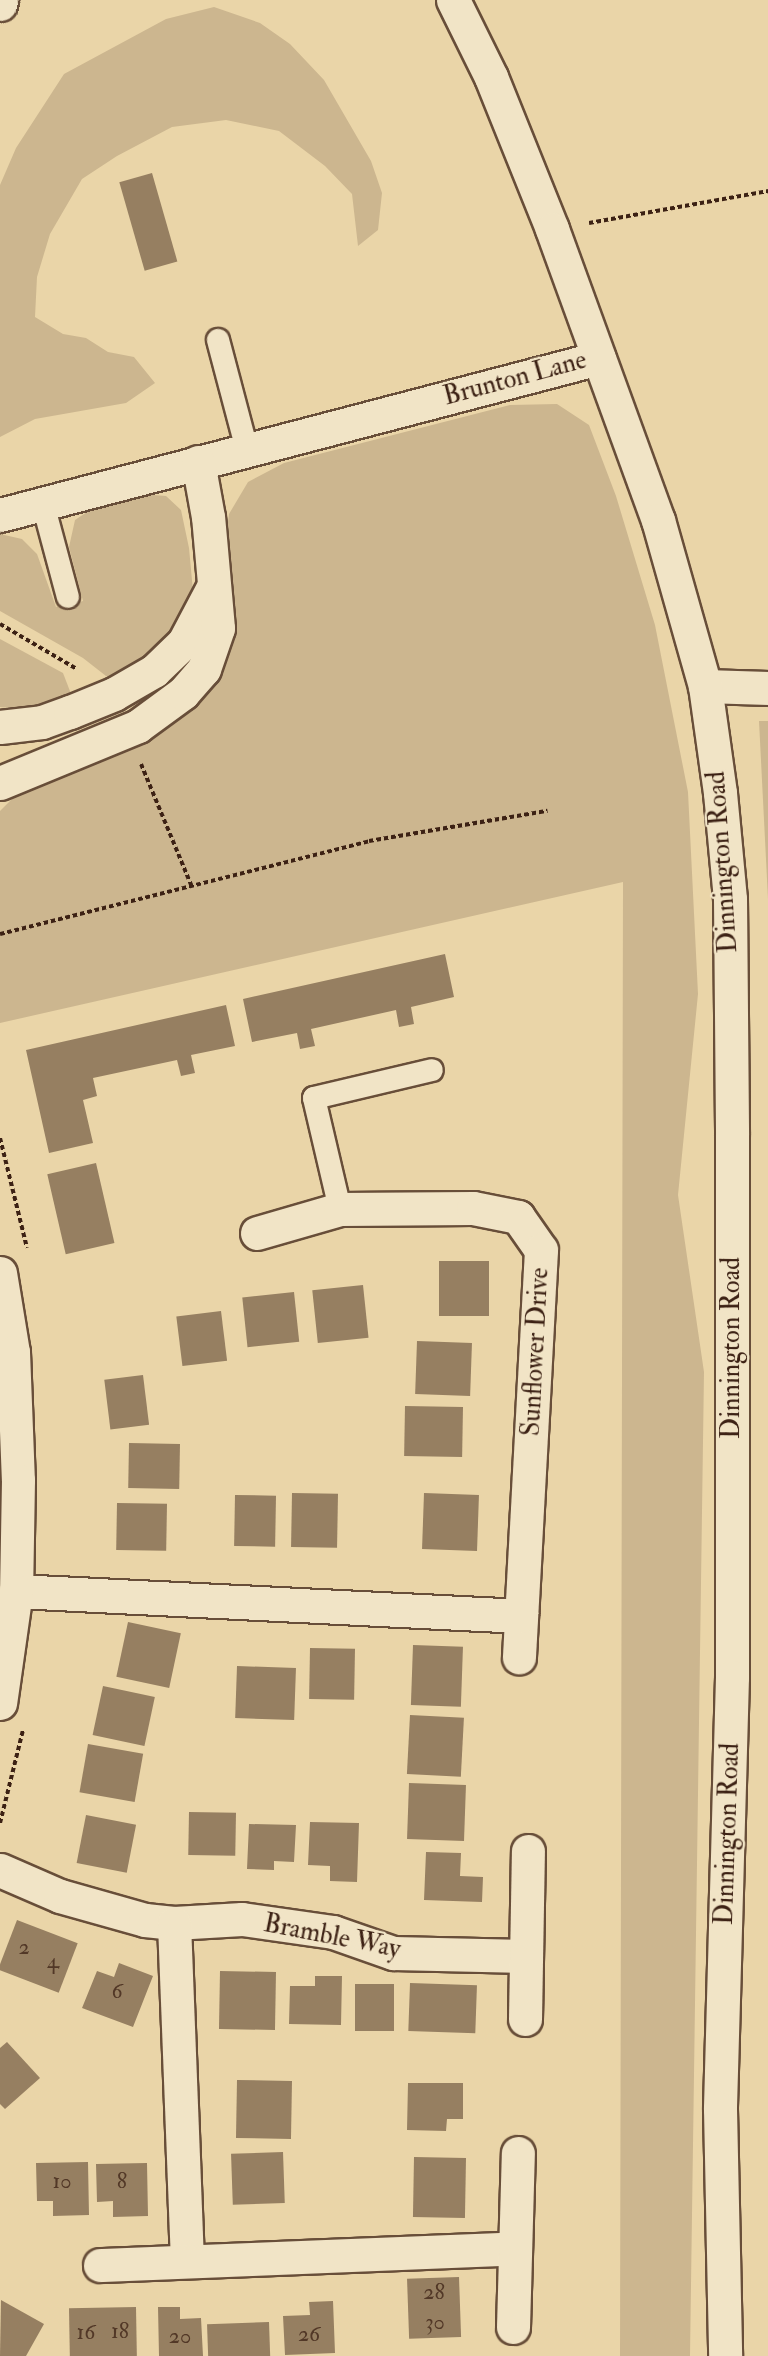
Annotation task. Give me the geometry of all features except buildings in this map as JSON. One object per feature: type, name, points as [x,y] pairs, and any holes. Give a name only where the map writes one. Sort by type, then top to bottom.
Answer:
[{"type":"street","points":[[0,4],[1,0]]},
{"type":"street","name":"Brunton Lane","points":[[0,515],[599,358],[552,229],[491,77],[453,0]]},
{"type":"street","name":"Dinnington Road","points":[[599,358],[658,520],[705,686],[720,793],[730,911],[732,1677],[720,2109],[725,2356]]},
{"type":"street","points":[[0,783],[138,726],[183,693],[204,669],[214,648],[218,628],[208,517],[198,462]]},
{"type":"street","points":[[0,727],[42,722],[70,712],[145,676],[183,642],[213,587]]},
{"type":"street","points":[[705,686],[768,688]]},
{"type":"street","name":"Sunflower Drive","points":[[257,1233],[340,1209],[473,1208],[518,1217],[541,1250],[519,1657]]},
{"type":"street","points":[[0,1273],[9,1322],[16,1402],[16,1591],[3,1644],[0,1703]]},
{"type":"street","points":[[16,1591],[521,1616]]},
{"type":"street","points":[[525,2019],[528,1851]]},
{"type":"street","name":"Bramble Way","points":[[0,1869],[60,1896],[145,1920],[174,1923],[242,1919],[333,1932],[393,1953],[526,1956]]},
{"type":"street","points":[[174,1923],[187,2261]]},
{"type":"street","points":[[513,2327],[518,2152]]},
{"type":"street","points":[[100,2265],[515,2248]]},
{"type":"lane","points":[[218,340],[247,450]]},
{"type":"lane","points":[[43,504],[68,597]]},
{"type":"lane","points":[[340,1209],[314,1098],[432,1070]]},
{"type":"path","points":[[552,229],[768,191]]},
{"type":"path","points":[[0,624],[76,668],[82,675]]},
{"type":"path","points":[[137,754],[191,885]]},
{"type":"path","points":[[0,934],[369,842],[547,811]]},
{"type":"shaded area","points":[[214,7],[260,23],[290,44],[324,80],[371,161],[382,193],[378,230],[358,246],[352,194],[325,166],[279,131],[226,120],[172,127],[117,156],[82,179],[50,234],[37,277],[35,317],[63,334],[86,338],[108,352],[134,357],[155,383],[126,403],[35,419],[0,437],[0,185],[16,148],[64,74],[166,19]]},
{"type":"shaded area","points":[[557,404],[589,425],[616,496],[655,625],[688,792],[698,994],[678,1195],[704,1372],[690,2356],[620,2356],[623,882],[0,1023],[0,811],[23,788],[150,737],[179,719],[213,683],[227,659],[233,613],[226,538],[229,514],[248,482],[284,463],[510,405]]},
{"type":"shaded area","points":[[141,494],[166,496],[181,510],[189,548],[193,591],[167,641],[118,677],[106,676],[83,658],[0,611],[0,534],[22,539],[37,554],[56,607],[83,601],[69,547],[75,520],[93,508]]},
{"type":"shaded area","points":[[0,639],[63,673],[73,699],[31,710],[0,707]]},
{"type":"shaded area","points":[[759,721],[768,721],[768,899]]}]
